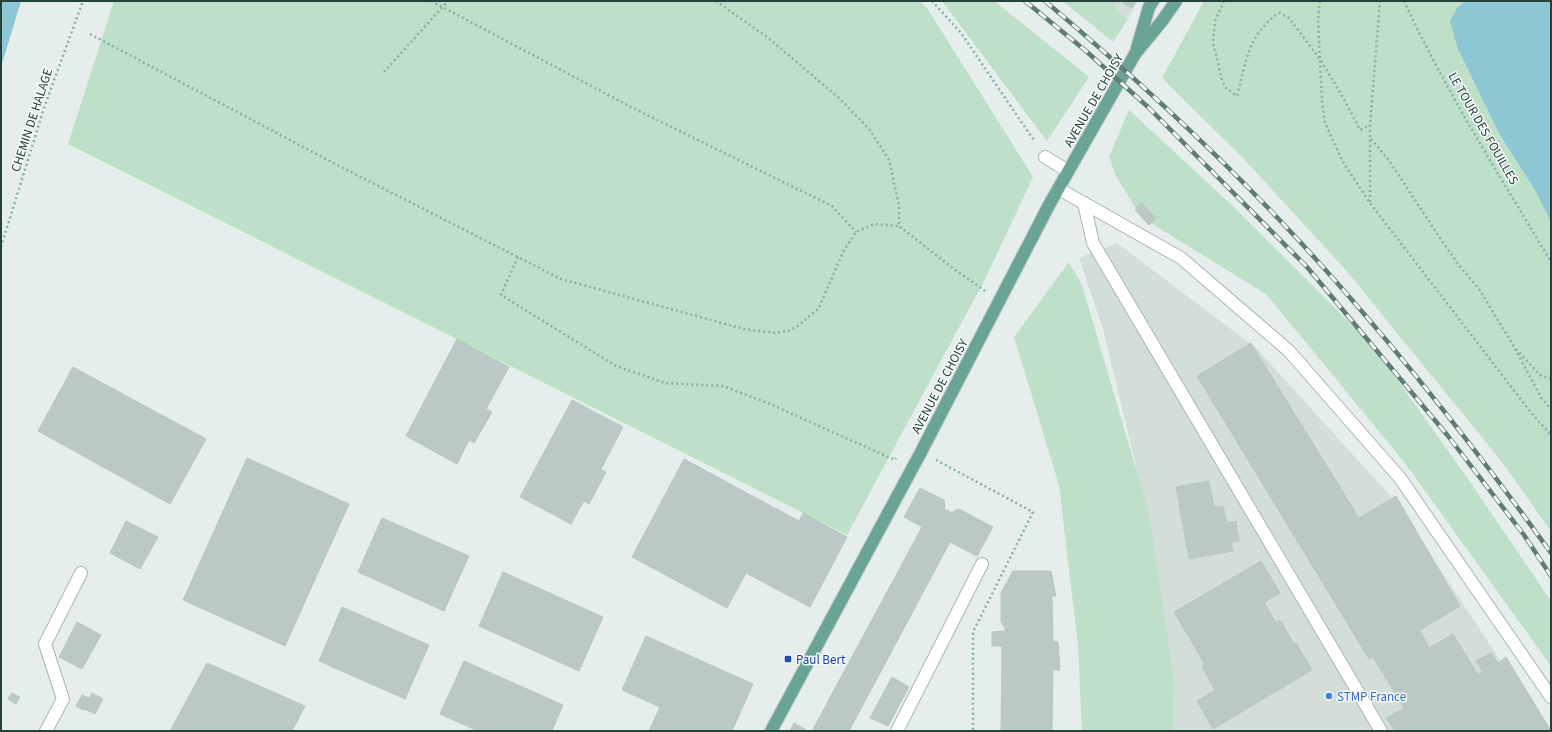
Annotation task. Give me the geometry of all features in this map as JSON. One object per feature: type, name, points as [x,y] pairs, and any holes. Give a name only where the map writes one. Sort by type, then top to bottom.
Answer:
[{"type":"main road","name":"AVENUE DE CHOISY","points":[[1135,54],[1153,1]]},
{"type":"main road","name":"AVENUE DE CHOISY","points":[[771,731],[921,452],[998,300],[1068,171],[1135,54],[1176,1]]},
{"type":"lane","points":[[1045,157],[1068,171]]},
{"type":"lane","points":[[1059,189],[1181,258],[1289,351],[1400,478],[1467,573],[1551,697]]},
{"type":"lane","points":[[1084,203],[1093,244],[1381,731]]},
{"type":"lane","points":[[897,731],[982,564]]},
{"type":"lane","points":[[46,731],[63,699],[45,644],[81,573]]},
{"type":"path","name":"CHEMIN DE HALAGE","points":[[1,247],[44,108],[83,1]]},
{"type":"path","points":[[431,1],[631,107],[832,206],[856,232]]},
{"type":"path","points":[[384,72],[448,1]]},
{"type":"path","points":[[716,1],[767,37],[839,98],[870,130],[889,160],[899,206],[899,226]]},
{"type":"path","points":[[932,1],[961,33],[1045,157]]},
{"type":"path","points":[[1224,1],[1215,21],[1212,42],[1222,80],[1225,87],[1230,92],[1237,96],[1251,44],[1262,28],[1279,13],[1289,18],[1320,59],[1344,99],[1360,130],[1370,125]]},
{"type":"path","points":[[1320,1],[1318,20],[1320,80],[1325,123],[1343,162],[1370,203],[1532,414],[1551,435]]},
{"type":"path","points":[[1370,203],[1370,125],[1380,1]]},
{"type":"path","name":"LE TOUR DES FOUILLES","points":[[1404,1],[1424,45],[1551,262]]},
{"type":"path","points":[[90,34],[339,166],[561,279],[744,329],[775,333],[788,331],[798,326],[819,308],[843,252],[856,232],[875,224],[899,226],[954,269],[998,300]]},
{"type":"path","points":[[1371,139],[1388,159],[1458,264],[1479,289],[1542,399],[1551,409]]},
{"type":"path","points":[[518,257],[501,295],[616,366],[665,383],[723,386],[770,404],[895,460],[898,454]]},
{"type":"path","points":[[1513,346],[1540,375],[1551,379]]},
{"type":"shaded area","points":[[1115,1],[1138,1],[1128,19],[1116,9]]},
{"type":"shaded area","points":[[1117,243],[1256,348],[1395,501],[1547,731],[1168,731],[1148,516],[1103,329],[1079,258]]},
{"type":"green space","points":[[114,1],[920,1],[927,8],[1033,177],[985,279],[847,535],[68,144]]},
{"type":"green space","points":[[942,1],[994,1],[1089,77],[1047,141]]},
{"type":"green space","points":[[1063,1],[1115,1],[1116,9],[1128,19],[1113,42]]},
{"type":"green space","points":[[1204,1],[1551,1],[1551,531],[1502,462],[1345,269],[1243,158],[1162,78]]},
{"type":"green space","points":[[1129,110],[1236,209],[1374,347],[1468,479],[1551,601],[1551,666],[1405,463],[1266,294],[1141,217],[1116,176],[1109,157]]},
{"type":"green space","points":[[1069,262],[1082,285],[1149,513],[1174,681],[1173,731],[1082,731],[1078,645],[1059,485],[1014,337]]},
{"type":"water","points":[[1,1],[21,1],[1,67]]},
{"type":"water","points":[[1466,1],[1551,1],[1551,222],[1535,190],[1500,135],[1458,49],[1450,21],[1457,8]]},
{"type":"building","points":[[1124,1],[1136,1],[1132,8],[1123,3]]},
{"type":"building","points":[[1141,203],[1156,218],[1149,225],[1135,210]]},
{"type":"building","points":[[457,339],[509,367],[486,409],[492,412],[474,443],[469,440],[457,464],[406,436]]},
{"type":"building","points":[[1251,343],[1359,518],[1396,496],[1460,606],[1420,630],[1429,648],[1453,634],[1478,675],[1483,672],[1476,661],[1491,653],[1498,663],[1506,657],[1551,731],[1395,731],[1386,718],[1404,708],[1373,657],[1369,659],[1197,376]]},
{"type":"building","points":[[73,367],[206,439],[170,504],[38,431]]},
{"type":"building","points":[[572,400],[623,427],[601,469],[606,472],[589,504],[584,501],[571,524],[520,497]]},
{"type":"building","points":[[247,458],[349,504],[285,646],[183,600]]},
{"type":"building","points":[[684,459],[799,521],[803,513],[847,537],[810,607],[746,573],[727,608],[632,557]]},
{"type":"building","points":[[1209,481],[1214,507],[1223,506],[1227,523],[1236,521],[1239,541],[1231,542],[1233,551],[1189,559],[1176,487]]},
{"type":"building","points":[[920,488],[944,500],[944,509],[953,513],[959,509],[993,527],[977,556],[950,542],[849,731],[812,731],[922,527],[904,517]]},
{"type":"building","points":[[382,518],[469,556],[444,611],[358,572]]},
{"type":"building","points":[[126,521],[158,537],[140,569],[110,553]]},
{"type":"building","points":[[1261,561],[1280,593],[1193,644],[1174,612]]},
{"type":"building","points":[[1013,571],[1051,571],[1056,596],[1052,596],[1053,641],[1058,642],[1060,670],[1053,670],[1052,731],[1001,731],[1002,646],[992,646],[992,632],[1005,631],[1005,628],[1001,622],[1001,593]]},
{"type":"building","points":[[503,572],[603,617],[579,671],[479,626]]},
{"type":"building","points":[[1264,602],[1276,623],[1205,665],[1193,644]]},
{"type":"building","points":[[342,607],[429,645],[405,699],[319,661]]},
{"type":"building","points":[[1280,620],[1294,644],[1215,690],[1202,666]]},
{"type":"building","points":[[77,622],[101,635],[82,669],[59,657]]},
{"type":"building","points":[[646,636],[753,684],[732,731],[649,731],[660,707],[622,690]]},
{"type":"building","points":[[1296,643],[1312,670],[1213,729],[1197,701]]},
{"type":"building","points":[[464,661],[563,705],[552,731],[478,731],[440,714]]},
{"type":"building","points":[[207,663],[305,706],[292,731],[170,731]]},
{"type":"building","points":[[892,677],[909,687],[888,726],[870,718]]},
{"type":"building","points":[[12,693],[20,697],[16,704],[8,699]]},
{"type":"building","points":[[92,693],[103,699],[95,714],[84,709]]},
{"type":"building","points":[[82,695],[89,698],[83,710],[76,706]]},
{"type":"building","points":[[794,723],[808,731],[790,731]]},
{"type":"railway","points":[[1025,1],[1086,51],[1149,108],[1307,267],[1448,436],[1524,535],[1551,576]]},
{"type":"railway","points":[[1045,1],[1178,119],[1242,181],[1303,245],[1432,395],[1551,553]]},
{"type":"place","name":"Paul Bert","points":[[788,659]]},
{"type":"place","name":"STMP France","points":[[1329,696]]}]
